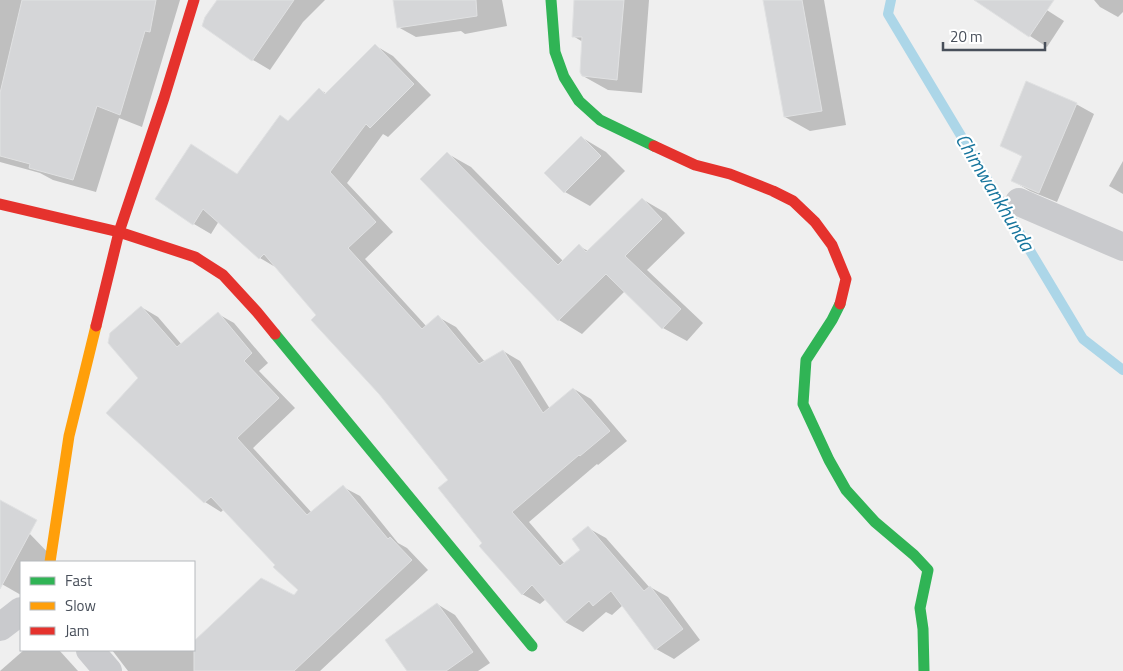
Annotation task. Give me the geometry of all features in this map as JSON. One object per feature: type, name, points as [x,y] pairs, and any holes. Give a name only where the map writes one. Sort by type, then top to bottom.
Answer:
[{"type":"street","points":[[50,561],[69,436],[119,232],[164,98],[194,0]]},
{"type":"street","points":[[551,0],[555,52],[564,78],[579,101],[600,120],[695,165],[730,174],[793,200],[815,222],[832,245],[846,279],[841,302],[832,320],[806,360],[803,404],[829,460],[846,490],[875,522],[914,555],[928,570],[920,608],[924,671]]},
{"type":"street","points":[[1019,202],[1123,246]]},
{"type":"street","points":[[0,204],[119,232],[195,256],[223,275],[257,312],[532,646]]},
{"type":"street","points":[[0,627],[20,613]]},
{"type":"street","points":[[91,651],[108,671]]},
{"type":"building","points":[[22,0],[156,0],[150,32],[145,31],[120,115],[97,106],[73,180],[29,168],[30,164],[0,156],[0,93]]},
{"type":"building","points":[[217,0],[294,0],[252,61],[202,26],[205,17]]},
{"type":"building","points":[[393,0],[476,0],[477,16],[397,28]]},
{"type":"building","points":[[574,0],[624,0],[617,80],[582,76],[580,72],[582,37],[572,37]]},
{"type":"building","points":[[763,0],[802,0],[822,111],[784,117]]},
{"type":"building","points":[[974,0],[1054,0],[1029,37]]},
{"type":"building","points":[[375,44],[414,84],[370,128],[366,124],[330,172],[376,222],[348,248],[422,329],[438,315],[479,364],[503,350],[543,413],[573,388],[610,431],[512,512],[560,566],[580,550],[572,539],[588,526],[644,591],[650,586],[683,629],[655,650],[611,591],[593,606],[589,601],[565,622],[532,585],[522,595],[479,546],[482,543],[438,488],[448,480],[379,394],[311,320],[316,315],[264,254],[259,259],[203,209],[193,225],[155,199],[191,144],[237,174],[280,115],[288,121],[319,88],[325,94]]},
{"type":"building","points":[[1026,81],[1077,103],[1039,193],[1011,181],[1022,156],[1000,146]]},
{"type":"building","points":[[581,136],[601,156],[564,193],[544,173]]},
{"type":"building","points":[[447,152],[558,265],[579,244],[586,252],[642,198],[662,219],[625,256],[681,309],[662,329],[606,274],[558,321],[420,179]]},
{"type":"building","points":[[141,306],[177,347],[218,312],[252,353],[244,361],[279,398],[237,438],[307,515],[343,485],[388,539],[390,537],[412,560],[294,671],[194,671],[195,640],[261,578],[294,595],[298,590],[273,567],[275,565],[211,497],[204,503],[106,413],[138,378],[108,343],[110,333]]},
{"type":"building","points":[[0,500],[37,520],[0,589]]},
{"type":"building","points":[[437,603],[473,652],[446,671],[407,671],[385,640]]},
{"type":"waterway","name":"Chimwankhunda","points":[[891,0],[888,14],[1083,339],[1123,370]]},
{"type":"traffic: fast","points":[[551,0],[555,52],[564,77],[579,101],[600,120],[654,146]]},
{"type":"traffic: fast","points":[[840,304],[806,360],[803,404],[829,460],[846,490],[875,522],[914,555],[928,570],[920,608],[923,629],[924,671]]},
{"type":"traffic: fast","points":[[275,334],[532,646]]},
{"type":"traffic: slow","points":[[50,561],[69,436],[96,326]]},
{"type":"traffic: jam","points":[[96,326],[119,232],[164,98],[194,0]]},
{"type":"traffic: jam","points":[[654,146],[695,165],[730,174],[793,201],[815,222],[832,245],[846,279],[840,304]]},
{"type":"traffic: jam","points":[[0,204],[119,232],[195,257],[223,275],[275,334]]}]
